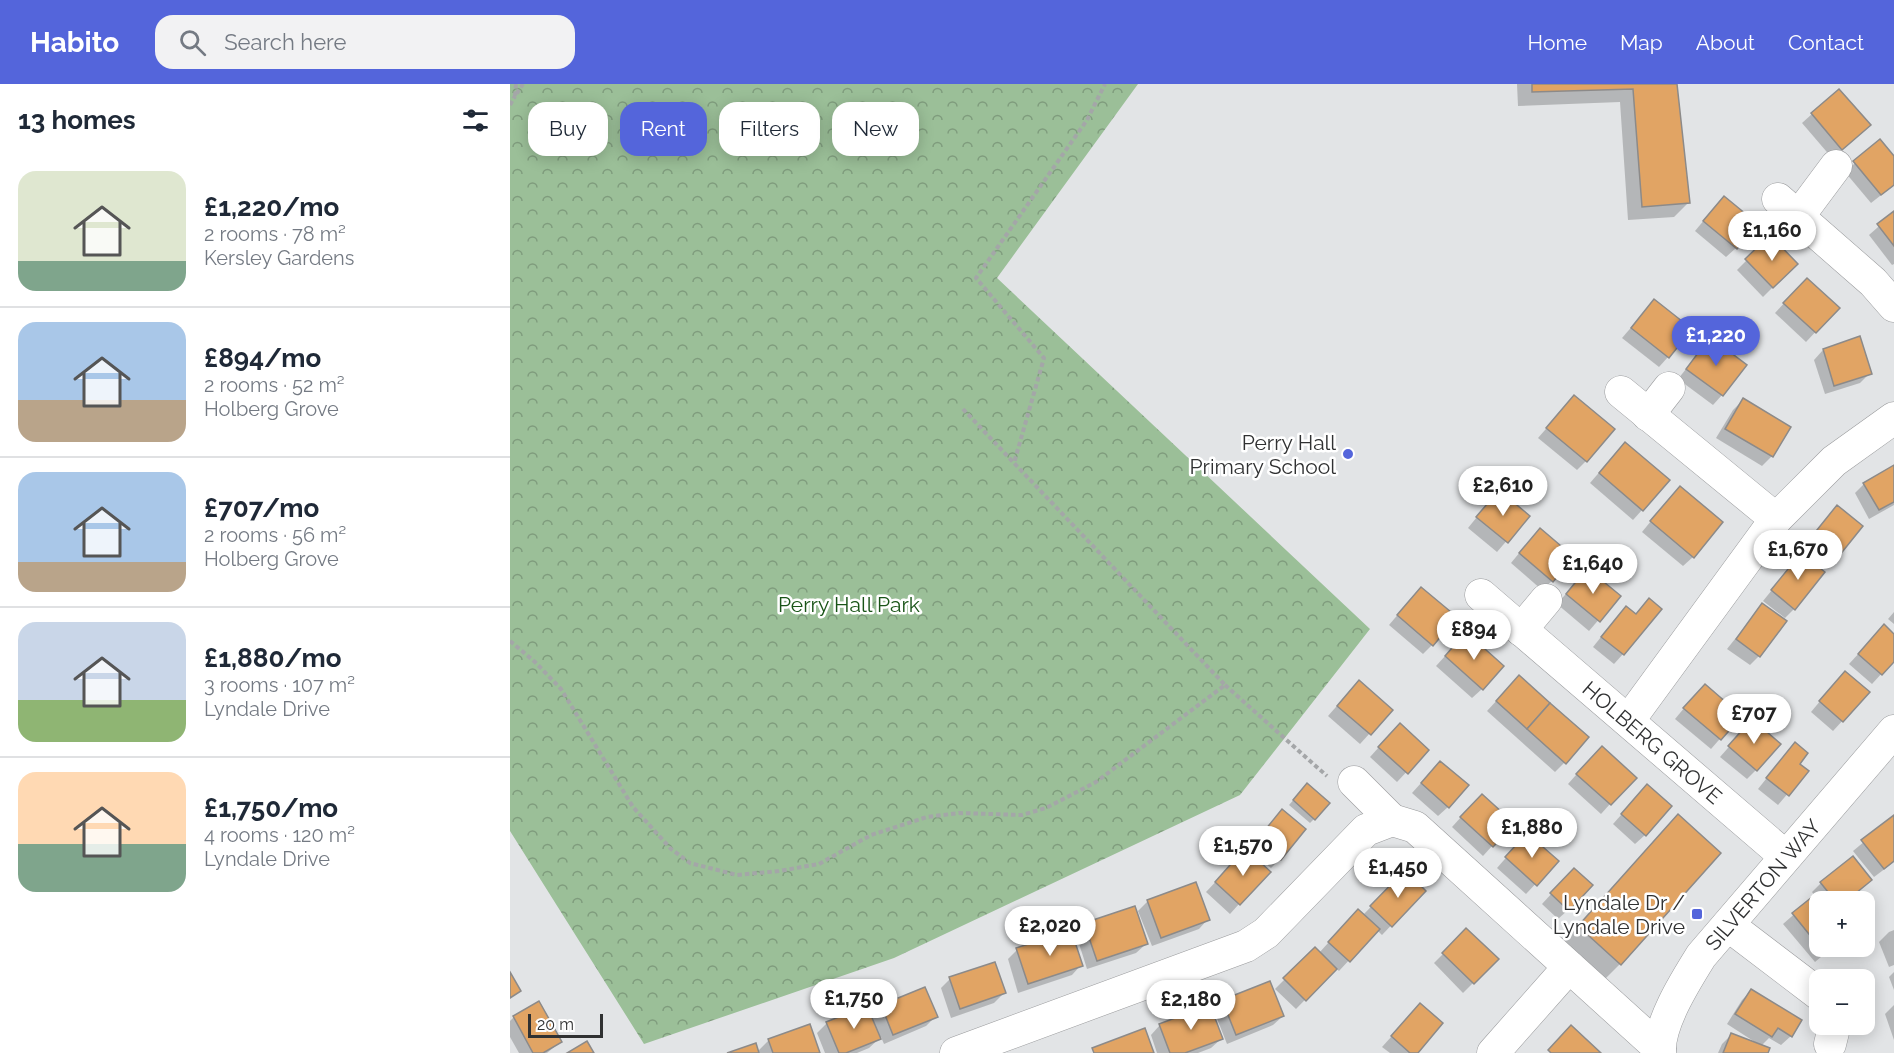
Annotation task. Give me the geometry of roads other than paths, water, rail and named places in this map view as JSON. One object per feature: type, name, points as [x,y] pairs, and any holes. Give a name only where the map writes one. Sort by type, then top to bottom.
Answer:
[{"type":"street","points":[[1836,166],[1788,208],[1873,282],[1894,306]]},
{"type":"street","points":[[1648,415],[1669,388]]},
{"type":"street","points":[[1621,392],[1776,519]]},
{"type":"street","points":[[1629,720],[1776,519],[1834,461],[1894,418]]},
{"type":"street","name":"HOLBERG GROVE","points":[[1481,595],[1785,856]]},
{"type":"street","points":[[1521,630],[1546,600]]},
{"type":"street","name":"SILVERTON WAY","points":[[1660,1051],[1668,1015],[1701,956],[1894,731]]},
{"type":"street","points":[[1354,782],[1392,820],[1415,827],[1660,1051]]},
{"type":"street","points":[[956,1053],[1246,946],[1266,933],[1366,830],[1392,820]]},
{"type":"street","points":[[1728,924],[1809,987]]},
{"type":"street","points":[[1493,1053],[1569,967]]},
{"type":"place","name":"Perry Hall Primary School","points":[[1348,454]]},
{"type":"place","name":"Lyndale Dr / Lyndale Drive","points":[[1697,914]]},
{"type":"park label","name":"Perry Hall Park","points":[[849,604]]}]
